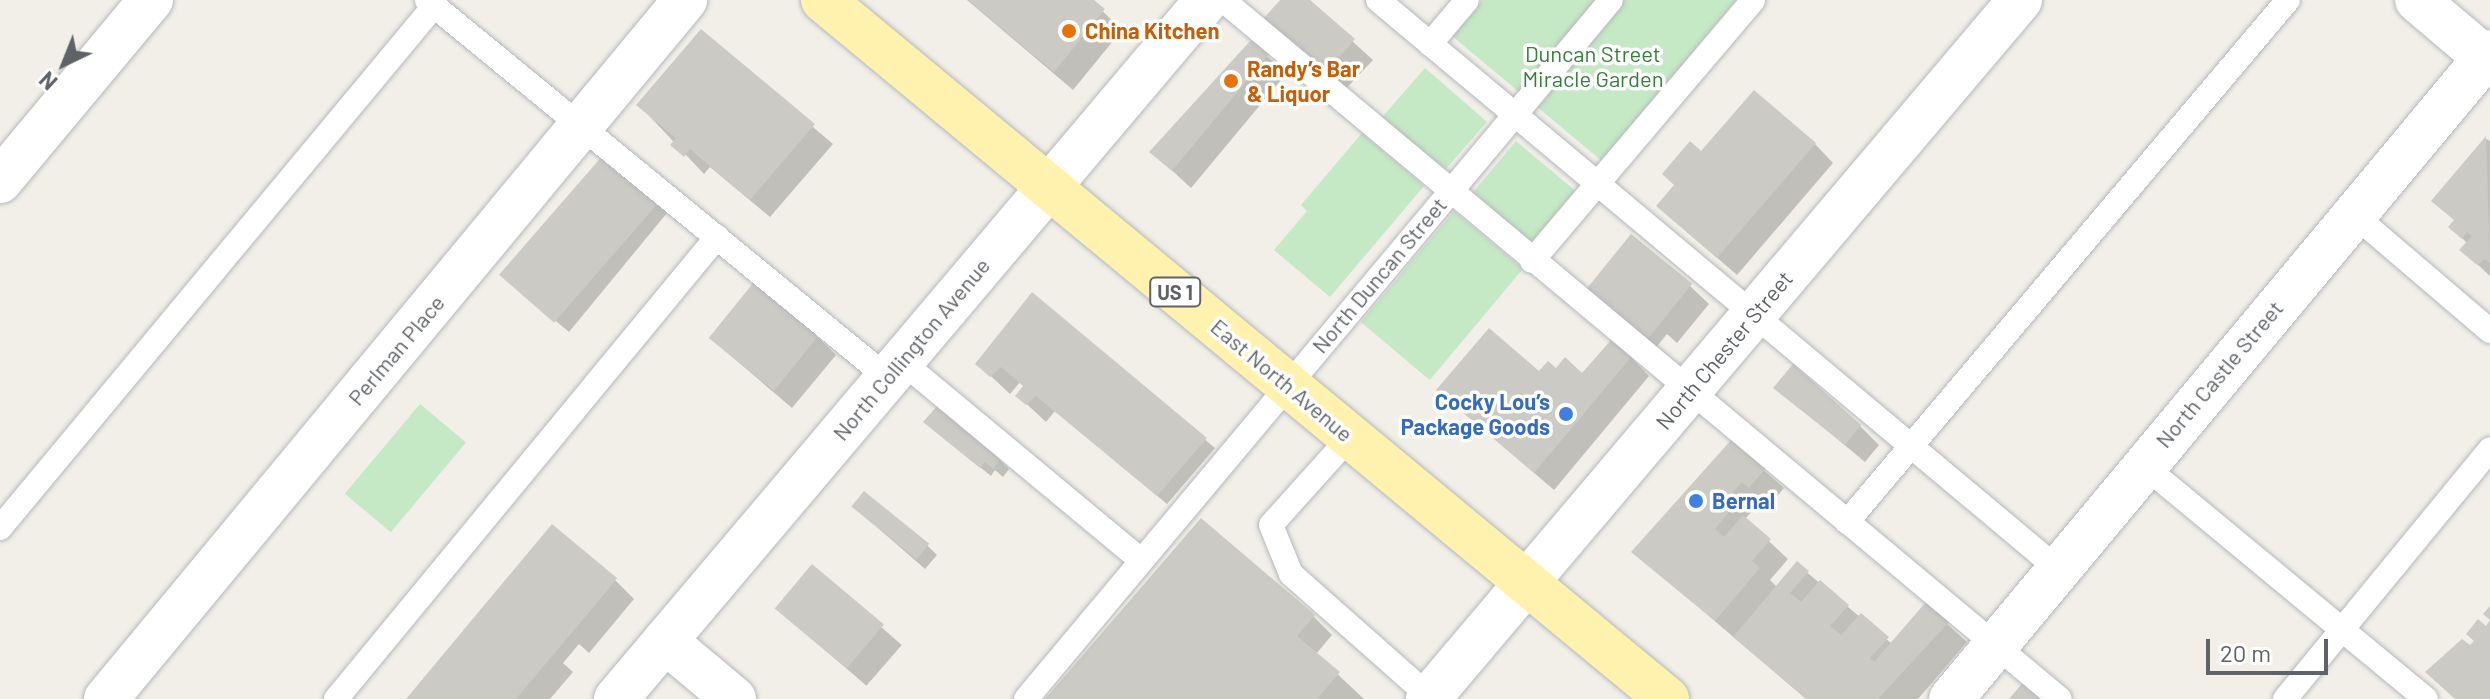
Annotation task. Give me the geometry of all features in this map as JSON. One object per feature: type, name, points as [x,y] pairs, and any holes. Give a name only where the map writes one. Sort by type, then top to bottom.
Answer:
[{"type":"main road","name":"East North Avenue","points":[[823,0],[1667,699]]},
{"type":"street","points":[[0,181],[151,0]]},
{"type":"street","name":"Perlman Place","points":[[106,699],[685,0]]},
{"type":"street","name":"North Chester Street","points":[[1429,698],[2020,0]]},
{"type":"street","points":[[2417,0],[2488,57]]},
{"type":"street","name":"North Collington Avenue","points":[[616,699],[1204,2]]},
{"type":"street","name":"North Castle Street","points":[[1951,699],[2143,465],[2488,57]]},
{"type":"street","points":[[665,641],[734,699]]},
{"type":"lane","points":[[1378,0],[2058,569]]},
{"type":"lane","points":[[1430,44],[1467,0]]},
{"type":"lane","name":"North Duncan Street","points":[[1026,699],[1513,113],[1611,0]]},
{"type":"lane","points":[[1532,261],[1753,0]]},
{"type":"lane","points":[[1847,522],[2288,0]]},
{"type":"lane","points":[[1204,2],[1449,191],[2060,699]]},
{"type":"lane","points":[[0,528],[431,3],[717,237],[1141,560]]},
{"type":"lane","points":[[2353,214],[2490,331]]},
{"type":"lane","points":[[336,699],[717,237]]},
{"type":"lane","points":[[1350,437],[1271,525],[1291,574],[1429,698]]},
{"type":"lane","points":[[2285,699],[2490,449]]},
{"type":"lane","points":[[2143,465],[2426,699]]},
{"type":"green space","name":"Duncan Street Miracle Garden","points":[[1482,0],[1736,0],[1602,161],[1452,36]]},
{"type":"green space","name":"Duncan Street Miracle Garden","points":[[1425,68],[1487,122],[1442,173],[1380,119]]},
{"type":"green space","points":[[1362,133],[1424,186],[1330,297],[1274,250],[1307,211],[1301,205]]},
{"type":"green space","name":"Duncan Street Miracle Garden","points":[[1516,141],[1575,190],[1529,245],[1470,195]]},
{"type":"green space","points":[[1454,211],[1523,269],[1430,380],[1361,322]]},
{"type":"green space","points":[[420,404],[466,443],[391,532],[345,494]]},
{"type":"building","points":[[968,0],[1094,0],[1105,9],[1054,72]]},
{"type":"building","points":[[1280,0],[1310,0],[1355,39],[1321,78],[1258,25]]},
{"type":"building","points":[[701,29],[815,124],[750,200],[690,149],[684,157],[670,145],[676,138],[636,105]]},
{"type":"building","name":"Randy’s Bar & Liquor","points":[[1251,40],[1269,54],[1172,171],[1149,152]]},
{"type":"building","points":[[1754,90],[1816,143],[1717,258],[1656,206],[1674,185],[1662,174],[1690,141],[1701,151]]},
{"type":"building","points":[[2486,136],[2490,263],[2485,259],[2477,265],[2459,250],[2472,236],[2467,232],[2462,239],[2448,227],[2454,220],[2431,201]]},
{"type":"building","points":[[604,154],[659,202],[554,323],[499,275]]},
{"type":"building","points":[[1631,234],[1692,284],[1645,343],[1583,293]]},
{"type":"building","points":[[754,282],[819,335],[774,391],[709,338]]},
{"type":"building","points":[[1032,292],[1207,438],[1157,496],[1036,396],[1026,405],[1015,396],[1023,386],[1001,367],[990,377],[975,364]]},
{"type":"building","points":[[1489,328],[1539,371],[1548,361],[1556,368],[1565,357],[1582,373],[1612,339],[1632,356],[1534,473],[1436,390]]},
{"type":"building","points":[[1793,364],[1861,425],[1845,445],[1773,388]]},
{"type":"building","points":[[938,405],[1001,458],[993,469],[985,462],[980,468],[923,422]]},
{"type":"building","points":[[1732,439],[1766,468],[1749,488],[1742,482],[1725,501],[1733,507],[1715,529],[1724,537],[1743,515],[1771,539],[1752,561],[1760,568],[1715,621],[1631,552]]},
{"type":"building","points":[[864,491],[929,544],[917,559],[851,507]]},
{"type":"building","points":[[1201,518],[1315,615],[1297,636],[1340,672],[1317,699],[1045,699]]},
{"type":"building","points":[[552,524],[617,578],[601,598],[516,699],[406,699]]},
{"type":"building","points":[[1797,561],[1809,571],[1790,593],[1801,602],[1820,580],[1849,605],[1830,626],[1841,635],[1861,613],[1889,637],[1870,658],[1874,662],[1926,602],[1949,622],[1878,699],[1807,699],[1733,637]]},
{"type":"building","points":[[812,564],[884,624],[847,669],[775,608]]},
{"type":"building","points":[[2490,606],[2490,620],[2483,614]]},
{"type":"building","points":[[2478,619],[2486,626],[2490,620],[2490,699],[2455,699],[2425,672],[2462,639],[2470,645],[2474,641],[2466,634]]},
{"type":"building","points":[[2025,680],[2047,699],[2009,699]]},
{"type":"place","name":"China Kitchen","points":[[1069,31]]},
{"type":"place","name":"Randy’s Bar & Liquor","points":[[1231,81]]},
{"type":"place","name":"Cocky Lou’s Package Goods","points":[[1566,414]]},
{"type":"place","name":"Bernal","points":[[1696,501]]}]
